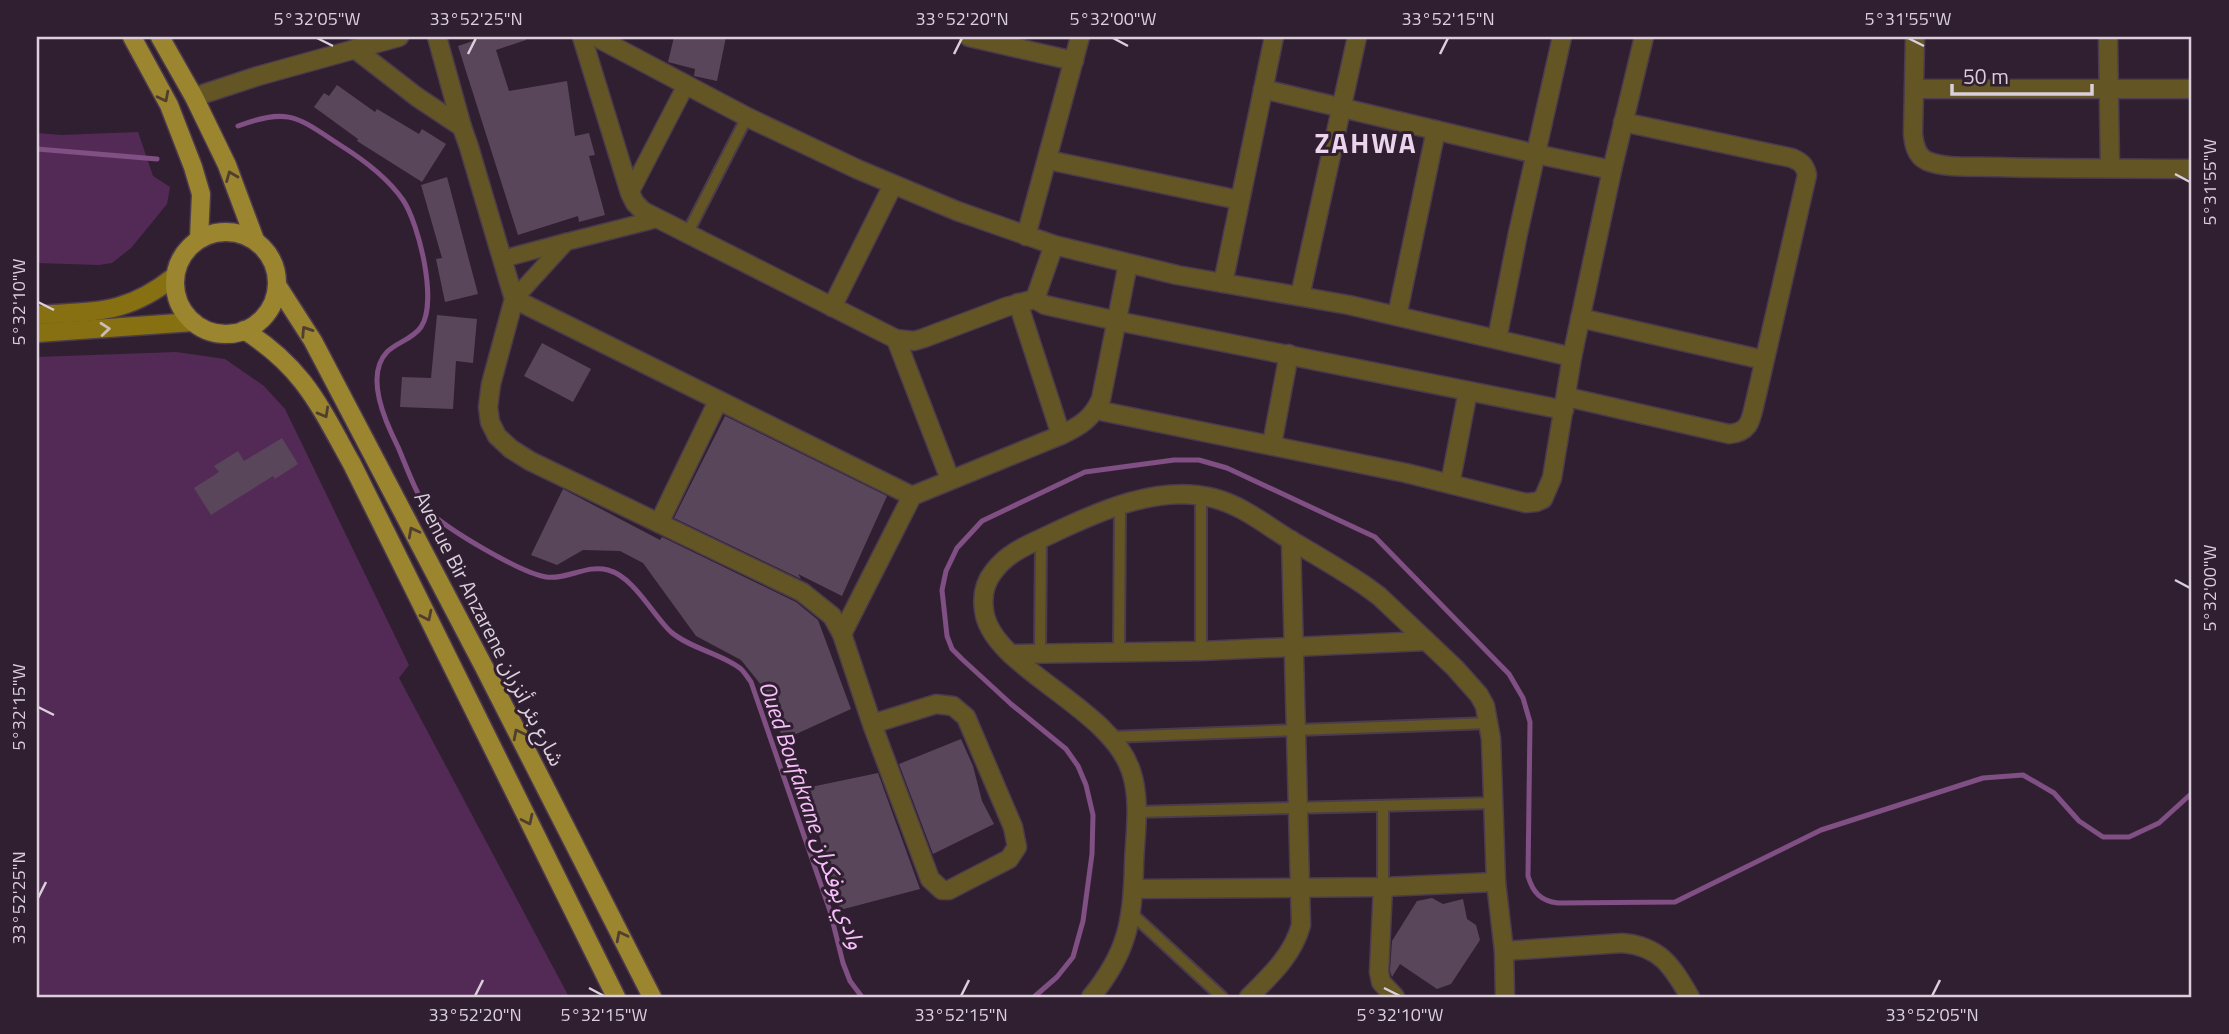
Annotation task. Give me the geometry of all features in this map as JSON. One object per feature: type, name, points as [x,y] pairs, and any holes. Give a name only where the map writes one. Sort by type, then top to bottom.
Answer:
[{"type":"main road","points":[[132,37],[169,105],[193,167],[201,194],[199,239]]},
{"type":"main road","points":[[160,37],[194,97],[234,183],[255,240]]},
{"type":"main road","points":[[227,231],[255,240],[271,260],[277,285],[274,300],[267,313],[244,330],[230,334],[204,329],[193,322],[181,309],[176,293],[175,276],[187,249],[212,233],[227,231]]},
{"type":"main road","points":[[37,315],[108,310],[136,302],[154,293],[175,276]]},
{"type":"main road","name":"Avenue Bir Anzarene شارع بئر أنزران","points":[[277,285],[313,341],[484,667],[652,997]]},
{"type":"main road","points":[[37,333],[193,322]]},
{"type":"main road","points":[[244,330],[269,346],[289,364],[313,393],[352,464],[616,997]]},
{"type":"street","points":[[194,97],[258,76],[399,37]]},
{"type":"street","points":[[438,37],[514,299],[912,496]]},
{"type":"street","points":[[582,37],[630,193],[643,211],[896,339],[914,341],[1026,301],[1468,391],[1566,403],[1729,434],[1740,433],[1749,422],[1807,175],[1805,167],[1792,158],[1623,122]]},
{"type":"street","points":[[596,37],[747,117],[893,185],[1054,246],[1128,264],[1397,316],[1572,357]]},
{"type":"street","points":[[969,37],[1074,61]]},
{"type":"street","points":[[1026,236],[1080,37]]},
{"type":"street","points":[[1223,283],[1273,37]]},
{"type":"street","points":[[1300,296],[1357,37]]},
{"type":"street","points":[[1497,339],[1562,37]]},
{"type":"street","points":[[1096,410],[1272,444],[1526,503],[1543,499],[1552,478],[1580,318],[1644,37]]},
{"type":"street","points":[[1915,37],[1914,146],[1919,156],[1926,161],[1952,165],[2192,169]]},
{"type":"street","points":[[2108,37],[2110,168]]},
{"type":"street","points":[[355,49],[417,97],[462,127]]},
{"type":"street","points":[[630,193],[686,85]]},
{"type":"street","points":[[1263,89],[1612,170]]},
{"type":"street","points":[[1914,89],[2192,89]]},
{"type":"street","points":[[1397,316],[1436,130]]},
{"type":"street","points":[[1048,160],[1239,200]]},
{"type":"street","points":[[832,307],[893,185]]},
{"type":"street","points":[[502,259],[657,219]]},
{"type":"street","points":[[566,242],[514,299],[491,384],[488,407],[490,422],[497,436],[530,461],[802,592],[832,616],[842,634],[872,724],[930,879],[942,890],[955,888],[1009,859],[1017,847],[1013,827],[971,726],[960,710],[946,704],[936,704],[872,724]]},
{"type":"street","points":[[1054,246],[1026,301],[1061,435]]},
{"type":"street","points":[[842,634],[912,496],[1081,426],[1096,410],[1101,399],[1128,264]]},
{"type":"street","points":[[1580,318],[1764,360]]},
{"type":"street","points":[[896,339],[950,479]]},
{"type":"street","points":[[1272,444],[1289,354]]},
{"type":"street","points":[[1450,484],[1468,391]]},
{"type":"street","points":[[659,523],[718,401]]},
{"type":"street","points":[[1091,997],[1118,958],[1131,913],[1136,813],[1135,788],[1130,769],[1111,737],[1101,726],[996,639],[984,614],[983,598],[993,572],[1007,557],[1041,539],[1100,512],[1120,506],[1161,496],[1201,495],[1227,502],[1371,590],[1455,668],[1479,695],[1489,723],[1496,882],[1504,951],[1505,997]]},
{"type":"street","points":[[1249,997],[1277,969],[1297,939],[1302,913],[1291,540]]},
{"type":"street","points":[[1011,654],[1201,651],[1426,641]]},
{"type":"street","points":[[1133,889],[1383,887],[1496,882]]},
{"type":"street","points":[[1383,887],[1380,972],[1384,993]]},
{"type":"street","points":[[1504,951],[1636,944],[1660,956],[1670,966],[1690,997]]},
{"type":"lane","points":[[688,232],[747,117]]},
{"type":"lane","points":[[1201,495],[1201,651]]},
{"type":"lane","points":[[1119,652],[1120,506]]},
{"type":"lane","points":[[1040,653],[1041,539]]},
{"type":"lane","points":[[1111,737],[1489,723]]},
{"type":"lane","points":[[1136,813],[1493,803]]},
{"type":"lane","points":[[1383,807],[1383,887]]},
{"type":"lane","points":[[1131,913],[1222,997]]},
{"type":"shaded area","points":[[138,132],[153,176],[170,187],[167,204],[131,248],[112,263],[37,263],[37,133],[61,135]]},
{"type":"shaded area","points":[[176,352],[225,359],[264,386],[285,409],[409,665],[399,678],[569,997],[37,997],[37,357]]},
{"type":"building","points":[[485,37],[525,37],[526,40],[496,50],[509,91],[567,81],[575,136],[589,133],[595,155],[589,156],[605,215],[579,222],[578,216],[518,235],[458,46]]},
{"type":"building","points":[[674,37],[726,37],[717,81],[694,76],[695,69],[668,62]]},
{"type":"building","points":[[337,85],[375,112],[377,109],[419,134],[422,129],[446,144],[422,182],[357,141],[358,139],[314,107],[324,93],[329,96]]},
{"type":"building","points":[[447,177],[478,294],[445,302],[436,259],[442,258],[421,185]]},
{"type":"building","points":[[437,315],[477,319],[473,363],[456,361],[453,409],[400,407],[402,377],[431,378]]},
{"type":"building","points":[[542,343],[591,369],[573,402],[524,376]]},
{"type":"building","points":[[725,416],[887,496],[842,596],[674,518]]},
{"type":"building","points":[[282,438],[298,464],[275,479],[273,476],[211,515],[194,488],[219,472],[214,466],[238,451],[244,461]]},
{"type":"building","points":[[563,489],[660,540],[662,537],[796,602],[818,620],[851,709],[783,740],[766,691],[741,660],[696,636],[643,563],[620,551],[583,550],[557,565],[531,555]]},
{"type":"building","points":[[961,739],[973,766],[982,801],[994,824],[933,854],[899,764]]},
{"type":"building","points":[[878,773],[920,889],[840,910],[806,788]]},
{"type":"building","points":[[1432,898],[1443,904],[1463,899],[1467,919],[1476,925],[1480,940],[1451,984],[1437,989],[1400,964],[1392,977],[1390,971],[1392,941],[1417,901]]},
{"type":"waterway","name":"Oued Boufakrane وادي بوفكران","points":[[238,126],[281,116],[302,122],[374,170],[397,192],[409,211],[424,263],[428,300],[426,315],[418,331],[387,352],[380,362],[377,386],[383,413],[415,488],[427,509],[466,538],[534,574],[554,577],[592,569],[608,570],[617,574],[634,588],[671,632],[688,643],[734,664],[751,682],[830,911],[843,963],[850,981],[862,997]]},
{"type":"waterway","name":"Oued Boufakrane وادي بوفكران","points":[[37,149],[157,159]]},
{"type":"waterway","name":"Oued Boufakrane وادي بوفكران","points":[[1034,997],[1057,977],[1073,957],[1083,921],[1092,854],[1093,815],[1086,785],[1078,766],[1066,749],[1011,704],[952,649],[947,636],[942,590],[946,571],[957,548],[982,521],[1085,472],[1174,460],[1199,460],[1227,468],[1375,537],[1509,674],[1523,698],[1530,722],[1528,876],[1539,895],[1552,902],[1675,902],[1821,830],[1983,778],[2023,775],[2054,793],[2079,821],[2103,837],[2129,837],[2159,823],[2192,793]]},
{"type":"district","name":"ZAHWA","points":[[1366,143]]}]
